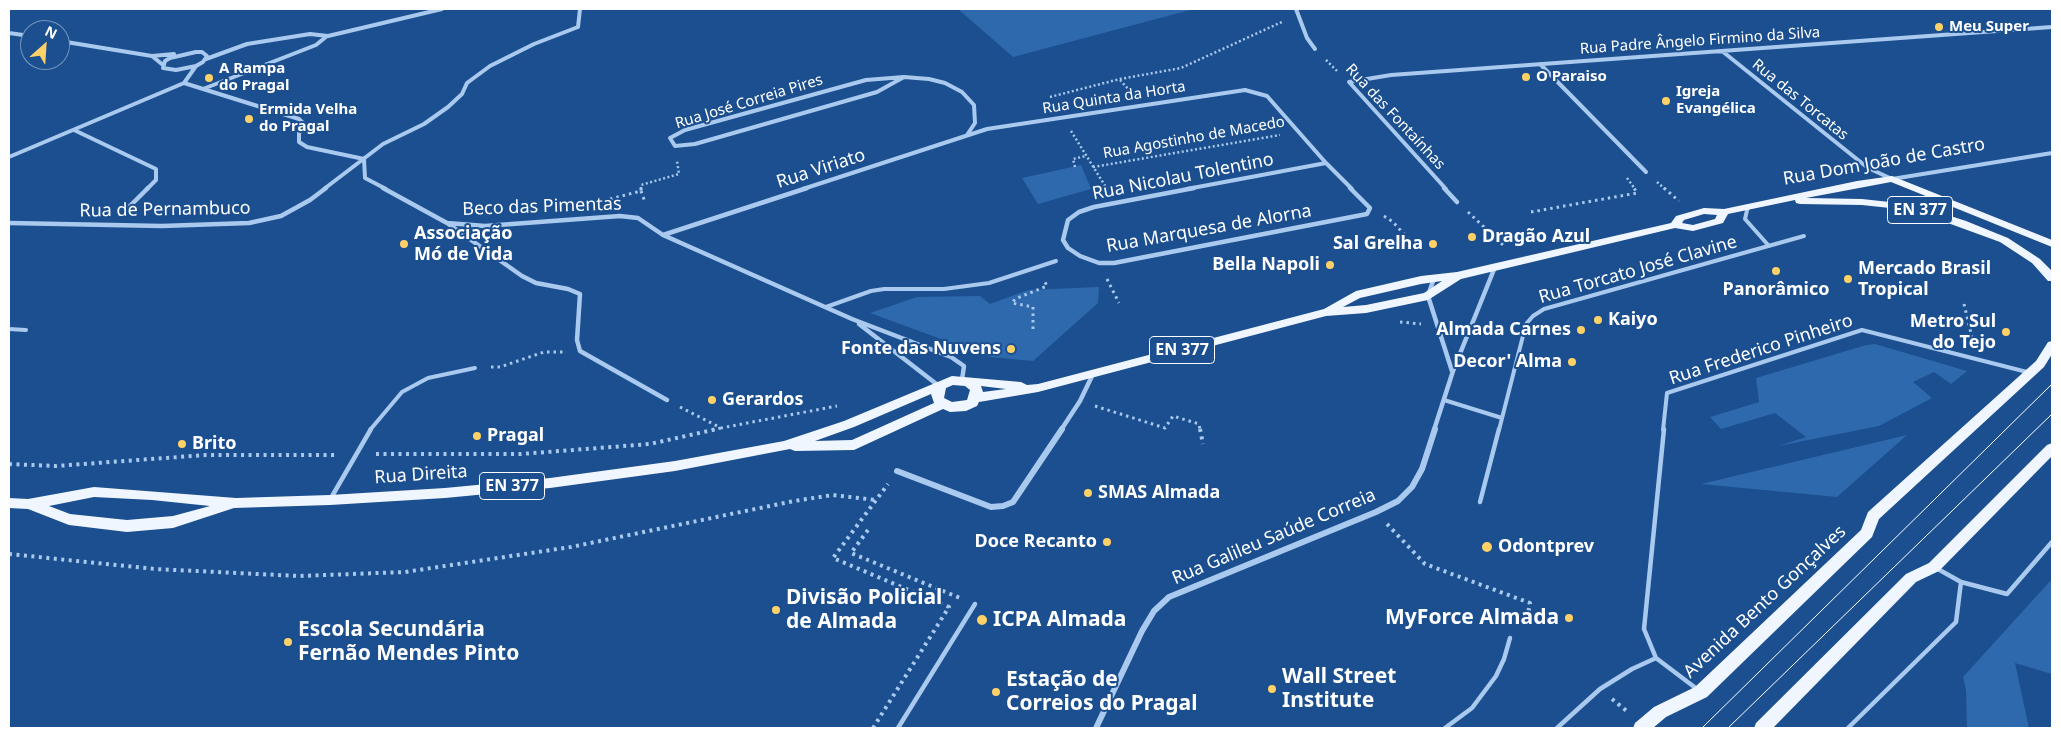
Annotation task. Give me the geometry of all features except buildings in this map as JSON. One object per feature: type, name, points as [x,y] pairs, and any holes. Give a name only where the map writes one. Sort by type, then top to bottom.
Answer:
[{"type":"main road","name":"Rua Dom João de Castro","points":[[1675,225],[1680,218],[1704,211],[1724,212],[1857,184],[1892,179]]},
{"type":"main road","name":"EN 377","points":[[1892,179],[2052,244]]},
{"type":"main road","name":"EN 377","points":[[1770,202],[1856,202],[1899,206],[1928,212],[1962,222],[2004,240],[2036,261],[2052,278]]},
{"type":"main road","name":"Rua Dom João de Castro","points":[[1326,312],[1356,295],[1434,278],[1458,276],[1675,225],[1694,228],[1718,221],[1724,212]]},
{"type":"main road","name":"Rua Dom João de Castro","points":[[976,398],[1038,388],[1326,312],[1366,309],[1428,296],[1458,276]]},
{"type":"main road","name":"Avenida Bento Gonçalves","points":[[1642,726],[1660,712],[1701,692],[1868,533],[1873,516],[2040,364],[2052,345]]},
{"type":"main road","name":"EN 377","points":[[785,446],[849,424],[952,380],[962,380]]},
{"type":"main road","name":"Rua Dom João de Castro","points":[[962,380],[1038,388]]},
{"type":"main road","points":[[962,380],[973,384],[977,393],[976,398]]},
{"type":"main road","points":[[940,386],[937,396],[944,404]]},
{"type":"main road","name":"EN 377","points":[[785,446],[854,446],[944,404],[958,407],[966,406],[976,398]]},
{"type":"main road","name":"Rua Direita","points":[[9,503],[28,504],[94,492],[152,495],[236,504],[445,493],[550,483],[675,466],[785,446]]},
{"type":"main road","points":[[1762,728],[1911,578],[1934,567],[2052,448]]},
{"type":"main road","name":"Rua Direita","points":[[28,504],[69,519],[127,526],[173,522],[236,504]]},
{"type":"street","points":[[9,157],[184,83],[196,66],[206,59],[248,44],[310,34],[328,36],[442,9]]},
{"type":"street","name":"Rua de Pernambuco","points":[[9,223],[162,226],[264,221],[281,216],[310,200],[383,144],[424,124],[448,107],[462,94],[467,83],[490,66],[534,44],[578,27],[580,9]]},
{"type":"street","points":[[1296,9],[1306,38],[1315,50]]},
{"type":"street","name":"Rua Padre Ângelo Firmino da Silva","points":[[1349,82],[1391,75],[2052,27]]},
{"type":"street","points":[[203,90],[316,45],[328,36]]},
{"type":"street","points":[[70,43],[152,56],[202,52],[207,56],[206,59]]},
{"type":"street","name":"Rua das Torcatas","points":[[1722,51],[1868,168],[1892,179]]},
{"type":"street","points":[[163,65],[170,58],[182,54]]},
{"type":"street","points":[[152,56],[165,69],[176,70],[196,66]]},
{"type":"street","points":[[1540,64],[1646,172]]},
{"type":"street","name":"Rua José Correia Pires","points":[[904,77],[877,92],[695,144],[675,146],[670,138],[685,130],[866,80],[904,77],[929,79],[944,83],[962,92],[974,105],[975,123],[967,135]]},
{"type":"street","name":"Rua das Fontaínhas","points":[[1349,82],[1456,202]]},
{"type":"street","points":[[184,83],[299,119],[305,126],[299,133],[299,142],[307,147],[364,159],[365,178],[447,223],[526,279],[568,289],[580,294],[578,340],[582,353],[667,400]]},
{"type":"street","name":"Rua Quinta da Horta","points":[[987,129],[1245,90],[1265,94],[1299,132]]},
{"type":"street","name":"Rua Viriato","points":[[663,236],[987,129]]},
{"type":"street","points":[[74,130],[156,169],[156,180],[129,207]]},
{"type":"street","points":[[1299,132],[1370,208]]},
{"type":"street","name":"Rua Dom João de Castro","points":[[1892,179],[2052,153]]},
{"type":"street","name":"Rua Nicolau Tolentino","points":[[1062,240],[1068,220],[1079,212],[1094,207],[1326,163]]},
{"type":"street","name":"Rua Marquesa de Alorna","points":[[1062,240],[1068,248],[1080,256],[1099,263],[1114,263],[1367,214],[1370,208]]},
{"type":"street","name":"Beco das Pimentas","points":[[447,223],[485,226],[625,216],[642,220],[663,236],[852,319]]},
{"type":"street","name":"Rua Galileu Saúde Correia","points":[[1096,728],[1142,631],[1154,611],[1169,597],[1376,512],[1398,501],[1412,487],[1422,469],[1453,372],[1495,267]]},
{"type":"street","points":[[1434,278],[1428,296],[1453,372]]},
{"type":"street","points":[[852,319],[951,357],[964,366],[962,380]]},
{"type":"street","points":[[852,319],[940,386]]},
{"type":"street","points":[[898,471],[991,507],[1013,502],[1080,401],[1093,374]]},
{"type":"lane","name":"Rua Torcato José Clavine","points":[[1748,206],[1746,219],[1751,227],[1770,246]]},
{"type":"lane","name":"Rua Torcato José Clavine","points":[[1480,502],[1526,324],[1533,316],[1544,309],[1804,236]]},
{"type":"lane","points":[[826,307],[871,291],[897,288],[958,288],[989,283],[1056,261]]},
{"type":"lane","points":[[9,328],[26,330]]},
{"type":"lane","name":"Rua Frederico Pinheiro","points":[[1656,658],[1644,629],[1667,393],[1862,330],[2030,372]]},
{"type":"lane","points":[[330,500],[372,427],[402,392],[432,376],[475,368]]},
{"type":"lane","points":[[1444,400],[1502,418]]},
{"type":"lane","points":[[1934,567],[1961,582],[2007,594],[2052,542]]},
{"type":"lane","points":[[1848,728],[1956,622],[1961,582]]},
{"type":"lane","points":[[898,728],[975,604]]},
{"type":"lane","points":[[1445,728],[1472,708],[1496,676],[1504,659],[1510,638]]},
{"type":"lane","points":[[1557,728],[1600,689],[1632,669],[1656,658],[1701,692]]},
{"type":"path","points":[[1050,97],[1120,79],[1181,68],[1298,15]]},
{"type":"path","name":"Rua das Fontaínhas","points":[[1315,50],[1349,82]]},
{"type":"path","points":[[1062,118],[1116,203]]},
{"type":"path","name":"Rua Agostinho de Macedo","points":[[1093,167],[1299,132]]},
{"type":"path","points":[[1075,166],[1073,159],[1086,156]]},
{"type":"path","points":[[1531,212],[1636,193],[1625,174],[1646,172],[1694,214]]},
{"type":"path","points":[[645,204],[641,185],[679,174]]},
{"type":"path","points":[[606,200],[641,191]]},
{"type":"path","points":[[1456,202],[1489,232]]},
{"type":"path","points":[[1370,208],[1393,222],[1411,242],[1395,246]]},
{"type":"path","points":[[1099,263],[1119,303]]},
{"type":"path","points":[[1033,329],[1034,307],[1012,303],[1047,286],[1036,268]]},
{"type":"path","points":[[1964,304],[1978,359]]},
{"type":"path","points":[[475,368],[500,367],[544,352],[582,353]]},
{"type":"path","points":[[667,400],[702,420]]},
{"type":"path","points":[[1080,401],[1165,428],[1173,416],[1199,424],[1203,444]]},
{"type":"path","points":[[873,728],[949,607],[833,558],[898,471]]},
{"type":"path","points":[[9,554],[155,569],[299,576],[405,572],[571,547],[794,500],[833,495],[876,500]]},
{"type":"path","points":[[1376,512],[1425,564],[1530,603],[1527,619]]},
{"type":"path","points":[[868,530],[851,553],[955,596]]},
{"type":"path","points":[[1600,689],[1642,726]]},
{"type":"shaded area","points":[[958,9],[1194,9],[1013,57]]},
{"type":"shaded area","points":[[1081,165],[1091,189],[1038,204],[1022,178]]},
{"type":"shaded area","points":[[1099,287],[1098,303],[1033,361],[990,357],[870,313],[917,297],[980,296],[990,304],[1028,290]]},
{"type":"shaded area","points":[[1875,344],[1967,371],[1951,384],[1934,372],[1913,382],[1932,398],[1879,426],[1778,446],[1806,437],[1775,413],[1721,429],[1710,417],[1759,402],[1756,378],[1866,345]]},
{"type":"shaded area","points":[[1907,435],[1837,497],[1701,484]]},
{"type":"shaded area","points":[[2052,579],[2052,674],[2015,663],[2029,728],[1967,728],[1966,690],[1963,677]]},
{"type":"tram line","points":[[1702,728],[2052,384]]},
{"type":"tram line","points":[[1728,728],[2052,414]]},
{"type":"place","name":"Meu Super","points":[[1939,27]]},
{"type":"place","name":"O Paraiso","points":[[1526,77]]},
{"type":"place","name":"A Rampa do Pragal","points":[[209,78]]},
{"type":"place","name":"Igreja Evangélica","points":[[1666,101]]},
{"type":"place","name":"Ermida Velha do Pragal","points":[[249,119]]},
{"type":"place","name":"Dragão Azul","points":[[1472,237]]},
{"type":"place","name":"Associação Mó de Vida","points":[[404,244]]},
{"type":"place","name":"Sal Grelha","points":[[1433,244]]},
{"type":"place","name":"Bella Napoli","points":[[1330,265]]},
{"type":"place","name":"Panorâmico","points":[[1776,271]]},
{"type":"place","name":"Mercado Brasil Tropical","points":[[1848,279]]},
{"type":"place","name":"Kaiyo","points":[[1598,320]]},
{"type":"place","name":"Almada Carnes","points":[[1581,330]]},
{"type":"place","name":"Metro Sul do Tejo","points":[[2006,332]]},
{"type":"place","name":"Fonte das Nuvens","points":[[1011,349]]},
{"type":"place","name":"Decor' Alma","points":[[1572,362]]},
{"type":"place","name":"Gerardos","points":[[712,400]]},
{"type":"place","name":"Pragal","points":[[477,436]]},
{"type":"place","name":"Brito","points":[[182,444]]},
{"type":"place","name":"SMAS Almada","points":[[1088,493]]},
{"type":"place","name":"Doce Recanto","points":[[1107,542]]},
{"type":"place","name":"Odontprev","points":[[1487,547]]},
{"type":"place","name":"Divisão Policial de Almada","points":[[776,610]]},
{"type":"place","name":"MyForce Almada","points":[[1569,618]]},
{"type":"place","name":"ICPA Almada","points":[[982,620]]},
{"type":"place","name":"Escola Secundária Fernão Mendes Pinto","points":[[288,642]]},
{"type":"place","name":"Wall Street Institute","points":[[1272,689]]},
{"type":"place","name":"Estação de Correios do Pragal","points":[[996,692]]}]
